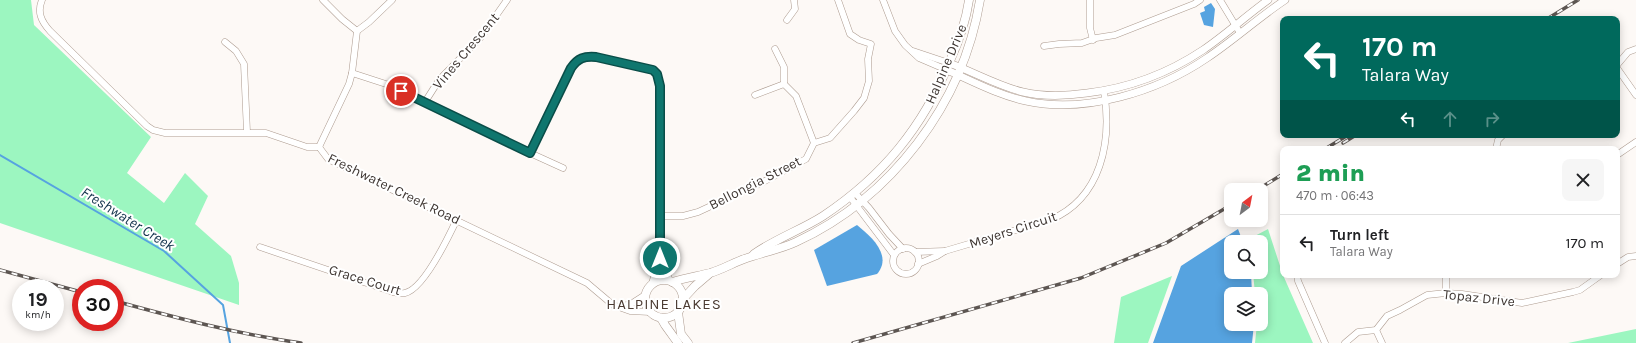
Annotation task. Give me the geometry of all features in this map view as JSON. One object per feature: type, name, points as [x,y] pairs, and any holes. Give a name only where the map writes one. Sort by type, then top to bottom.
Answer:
[{"type":"main road","name":"Halpine Drive","points":[[750,257],[762,248],[822,217],[853,195],[883,167],[908,138],[932,101],[948,67],[963,28],[969,0]]},
{"type":"main road","name":"Halpine Drive","points":[[670,282],[711,272],[795,242],[818,230],[859,202],[885,180],[915,146],[941,108],[959,71],[971,37],[980,0]]},
{"type":"main road","name":"Halpine Drive","points":[[682,300],[711,272]]},
{"type":"main road","points":[[678,312],[667,318],[662,318],[650,312],[645,301],[646,295],[652,284],[663,280],[670,282],[680,290],[682,300],[678,312],[682,334],[688,343]]},
{"type":"main road","points":[[662,318],[665,325],[678,343]]},
{"type":"street","name":"Freshwater Creek Road","points":[[42,0],[40,17],[50,31],[153,130],[165,133],[247,132],[272,134],[304,146],[319,147],[328,159],[577,277],[594,288],[610,303],[630,311],[650,312]]},
{"type":"street","points":[[323,0],[342,19],[357,31]]},
{"type":"street","points":[[319,147],[352,73],[357,31],[369,22],[392,0]]},
{"type":"street","name":"Vines Crescent","points":[[425,102],[439,80],[481,37],[507,0]]},
{"type":"street","points":[[787,20],[795,9],[794,0]]},
{"type":"street","name":"Bellongia Street","points":[[660,216],[683,216],[698,212],[763,182],[806,159],[814,143],[830,138],[854,111],[864,98],[869,81],[868,66],[871,44],[859,40],[850,34],[838,0]]},
{"type":"street","points":[[883,0],[898,36],[913,52],[948,67],[1007,87],[1034,94],[1069,95],[1104,91],[1139,82],[1169,70],[1204,49],[1268,0]]},
{"type":"street","points":[[1090,0],[1090,28],[1092,40]]},
{"type":"street","points":[[1044,46],[1082,43],[1123,33],[1194,4],[1200,0]]},
{"type":"street","points":[[1220,0],[1240,33]]},
{"type":"street","points":[[959,71],[1011,97],[1032,102],[1062,104],[1106,100],[1141,91],[1176,76],[1208,58],[1285,0]]},
{"type":"street","points":[[225,42],[236,52],[244,64],[247,132]]},
{"type":"street","points":[[776,49],[784,67],[784,84],[796,96],[814,143]]},
{"type":"street","points":[[1620,61],[1624,56],[1636,49]]},
{"type":"street","points":[[530,153],[571,68],[578,60],[596,57],[653,70],[657,74],[660,86],[660,261],[652,284]]},
{"type":"street","points":[[1620,72],[1636,95]]},
{"type":"street","points":[[352,73],[389,85],[563,168]]},
{"type":"street","points":[[755,95],[784,84]]},
{"type":"street","name":"Meyers Circuit","points":[[915,252],[945,251],[1050,220],[1063,214],[1082,198],[1095,179],[1102,160],[1107,121],[1104,91]]},
{"type":"street","points":[[1620,153],[1636,142]]},
{"type":"street","points":[[853,195],[903,249]]},
{"type":"street","points":[[859,202],[894,255],[894,266],[896,270],[903,274],[907,274],[914,271],[918,264],[919,260],[915,252],[907,248],[894,255]]},
{"type":"street","name":"Grace Court","points":[[260,247],[393,292],[406,293],[412,290],[437,259],[457,219]]},
{"type":"street","name":"Meyers Circuit","points":[[918,264],[945,251]]},
{"type":"street","points":[[1620,262],[1628,257],[1636,256]]},
{"type":"street","points":[[660,261],[668,275],[670,282]]},
{"type":"street","points":[[1298,278],[1325,343]]},
{"type":"street","points":[[1446,278],[1446,293]]},
{"type":"street","name":"Topaz Drive","points":[[1376,330],[1383,319],[1389,314],[1400,310],[1427,295],[1446,293],[1462,294],[1522,302],[1580,290],[1597,278]]},
{"type":"street","points":[[620,307],[631,304],[646,295]]},
{"type":"street","points":[[1345,343],[1358,332],[1376,330],[1382,343]]},
{"type":"green space","points":[[0,0],[31,0],[34,25],[151,137],[127,173],[164,203],[185,173],[208,196],[195,224],[231,256],[239,283],[239,305],[0,223]]},
{"type":"green space","points":[[1268,229],[1280,266],[1280,278],[1284,278],[1313,343],[1255,343],[1256,331],[1268,331],[1268,287],[1254,287],[1254,279],[1268,279],[1268,235],[1257,235]]},
{"type":"green space","points":[[1172,276],[1148,343],[1114,343],[1121,297]]},
{"type":"green space","points":[[1636,329],[1636,343],[1568,343]]},
{"type":"water","points":[[1211,3],[1215,9],[1213,27],[1204,25],[1200,13],[1205,11],[1204,7]]},
{"type":"water","points":[[857,225],[871,237],[879,248],[883,259],[881,269],[877,274],[827,286],[814,250]]},
{"type":"water","points":[[1238,229],[1240,235],[1229,235]]},
{"type":"water","points":[[1224,238],[1224,279],[1251,279],[1252,287],[1224,287],[1224,331],[1253,331],[1252,343],[1153,343],[1181,266]]},
{"type":"waterway","name":"Freshwater Creek","points":[[0,155],[164,251],[223,305],[230,343]]},
{"type":"railway","points":[[1552,16],[1578,0]]},
{"type":"railway","points":[[1330,146],[1343,138]]},
{"type":"railway","points":[[1343,143],[1351,138]]},
{"type":"railway","points":[[1268,183],[1280,176]]},
{"type":"railway","points":[[853,343],[1081,278],[1166,243],[1224,209]]},
{"type":"railway","points":[[0,270],[72,290]]},
{"type":"railway","points":[[124,303],[230,330],[301,343]]},
{"type":"district","name":"HALPINE LAKES","points":[[664,304]]},
{"type":"route","points":[[401,91],[530,153],[571,68],[578,60],[582,58],[596,57],[653,70],[657,74],[660,86],[660,258]]}]
